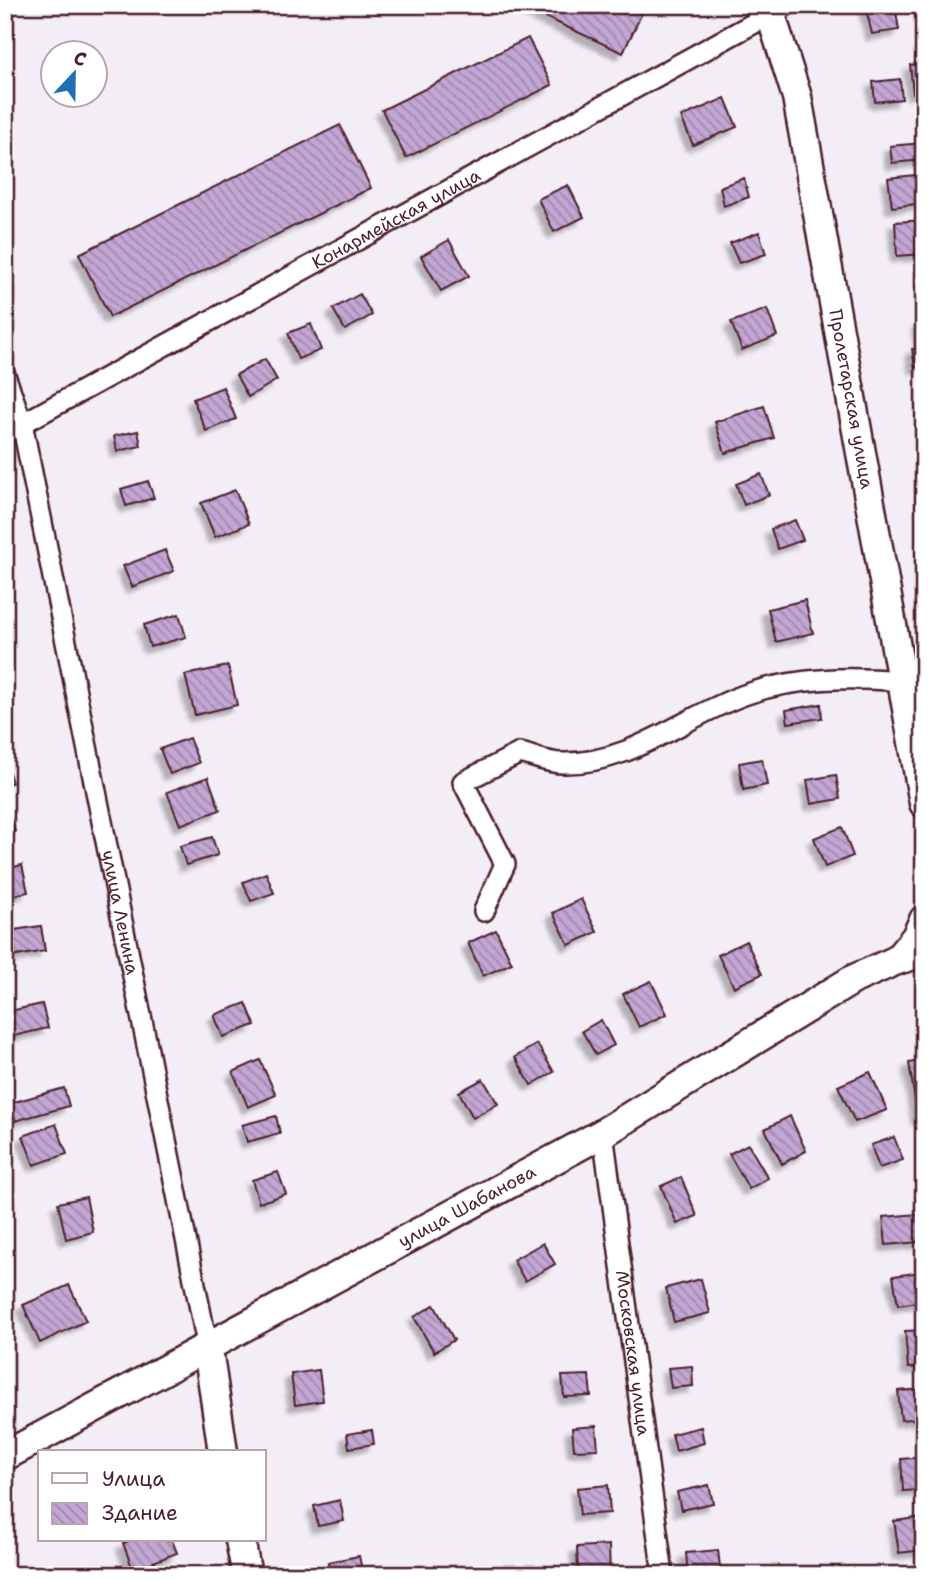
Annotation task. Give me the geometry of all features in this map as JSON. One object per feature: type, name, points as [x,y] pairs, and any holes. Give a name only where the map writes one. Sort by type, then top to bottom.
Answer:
[{"type":"street","name":"Конармейская улица","points":[[13,428],[772,7]]},
{"type":"street","name":"Пролетарская улица","points":[[772,7],[797,97],[924,803]]},
{"type":"street","name":"улица Ленина","points":[[5,375],[13,428],[208,1349],[223,1450]]},
{"type":"street","points":[[484,911],[505,864],[463,782],[520,753],[560,763],[595,761],[666,735],[745,694],[792,682],[846,677],[901,681]]},
{"type":"street","points":[[911,956],[924,919]]},
{"type":"street","name":"улица Шабанова","points":[[5,1456],[208,1349],[603,1133],[854,979],[911,956]]},
{"type":"street","name":"Московская улица","points":[[603,1133],[663,1575]]},
{"type":"street","points":[[240,1542],[247,1575]]},
{"type":"building","points":[[519,5],[625,5],[642,13],[623,53]]},
{"type":"building","points":[[865,5],[895,5],[899,30],[872,34]]},
{"type":"building","points":[[528,38],[552,85],[406,158],[382,110]]},
{"type":"building","points":[[924,63],[924,91],[913,93],[910,65]]},
{"type":"building","points":[[900,79],[902,99],[875,102],[873,82]]},
{"type":"building","points":[[725,98],[737,127],[693,145],[681,117]]},
{"type":"building","points":[[340,125],[371,188],[110,317],[79,254]]},
{"type":"building","points":[[922,143],[924,160],[892,163],[890,146]]},
{"type":"building","points":[[924,174],[924,203],[892,207],[888,178]]},
{"type":"building","points":[[744,178],[749,197],[724,206],[720,187]]},
{"type":"building","points":[[568,185],[584,217],[554,232],[538,199]]},
{"type":"building","points":[[924,220],[924,254],[897,256],[895,222]]},
{"type":"building","points":[[759,232],[766,254],[739,263],[730,243]]},
{"type":"building","points":[[449,240],[469,276],[441,291],[421,256]]},
{"type":"building","points":[[360,294],[372,315],[345,330],[333,309]]},
{"type":"building","points":[[767,309],[777,336],[742,350],[731,322]]},
{"type":"building","points":[[924,322],[924,339],[920,340],[918,323]]},
{"type":"building","points":[[311,324],[321,350],[298,359],[288,333]]},
{"type":"building","points":[[924,347],[924,366],[915,367],[912,349]]},
{"type":"building","points":[[265,359],[277,380],[248,397],[236,375]]},
{"type":"building","points":[[223,387],[236,419],[206,431],[193,399]]},
{"type":"building","points":[[764,406],[774,438],[725,453],[715,422]]},
{"type":"building","points":[[138,431],[141,446],[117,451],[114,436]]},
{"type":"building","points":[[761,474],[769,495],[744,505],[736,484]]},
{"type":"building","points":[[148,481],[154,498],[126,506],[121,489]]},
{"type":"building","points":[[235,490],[249,524],[215,537],[201,503]]},
{"type":"building","points":[[795,520],[803,540],[778,549],[771,529]]},
{"type":"building","points":[[165,550],[174,571],[132,587],[123,566]]},
{"type":"building","points":[[805,600],[813,633],[776,642],[768,609]]},
{"type":"building","points":[[179,614],[186,637],[150,647],[144,625]]},
{"type":"building","points":[[228,666],[237,705],[195,715],[185,675]]},
{"type":"building","points":[[821,704],[822,718],[788,723],[786,710]]},
{"type":"building","points":[[189,738],[199,763],[170,774],[160,749]]},
{"type":"building","points":[[5,758],[12,783],[5,784]]},
{"type":"building","points":[[762,759],[767,785],[743,790],[739,763]]},
{"type":"building","points":[[836,775],[840,799],[811,804],[807,780]]},
{"type":"building","points":[[208,777],[220,810],[180,825],[167,792]]},
{"type":"building","points":[[8,808],[15,832],[5,835],[5,809]]},
{"type":"building","points":[[842,827],[853,856],[825,867],[814,838]]},
{"type":"building","points":[[212,837],[218,855],[186,865],[180,846]]},
{"type":"building","points":[[22,865],[28,892],[5,897],[5,869]]},
{"type":"building","points":[[266,873],[274,893],[251,901],[243,882]]},
{"type":"building","points":[[581,899],[597,932],[569,945],[553,913]]},
{"type":"building","points":[[41,926],[45,951],[11,957],[7,931]]},
{"type":"building","points":[[496,930],[512,963],[483,976],[468,943]]},
{"type":"building","points":[[746,941],[762,974],[734,987],[718,955]]},
{"type":"building","points":[[651,981],[667,1014],[639,1027],[623,994]]},
{"type":"building","points":[[246,1003],[255,1025],[223,1037],[214,1015]]},
{"type":"building","points":[[42,1004],[48,1028],[5,1038],[5,1012]]},
{"type":"building","points":[[601,1020],[614,1045],[596,1055],[582,1031]]},
{"type":"building","points":[[537,1044],[554,1072],[531,1085],[515,1057]]},
{"type":"building","points":[[260,1060],[276,1095],[248,1107],[233,1072]]},
{"type":"building","points":[[924,1060],[924,1118],[918,1119],[909,1063]]},
{"type":"building","points":[[870,1072],[887,1110],[855,1122],[838,1086]]},
{"type":"building","points":[[483,1079],[498,1104],[473,1118],[459,1092]]},
{"type":"building","points":[[64,1088],[69,1106],[15,1121],[11,1103]]},
{"type":"building","points":[[276,1116],[280,1133],[247,1142],[242,1125]]},
{"type":"building","points":[[790,1116],[806,1151],[782,1164],[765,1129]]},
{"type":"building","points":[[56,1124],[67,1154],[34,1165],[23,1136]]},
{"type":"building","points":[[894,1137],[903,1160],[879,1168],[871,1145]]},
{"type":"building","points":[[748,1144],[768,1178],[749,1189],[729,1154]]},
{"type":"building","points":[[278,1172],[286,1194],[259,1203],[252,1180]]},
{"type":"building","points":[[681,1177],[697,1216],[677,1224],[661,1186]]},
{"type":"building","points":[[86,1197],[93,1232],[66,1239],[58,1203]]},
{"type":"building","points":[[918,1214],[920,1242],[886,1245],[883,1217]]},
{"type":"building","points":[[543,1243],[555,1264],[525,1281],[513,1260]]},
{"type":"building","points":[[922,1272],[924,1301],[898,1305],[893,1276]]},
{"type":"building","points":[[701,1279],[710,1313],[674,1322],[666,1288]]},
{"type":"building","points":[[69,1285],[86,1321],[40,1343],[23,1305]]},
{"type":"building","points":[[434,1305],[454,1340],[434,1352],[414,1317]]},
{"type":"building","points":[[924,1330],[924,1367],[908,1368],[905,1331]]},
{"type":"building","points":[[692,1366],[693,1386],[671,1388],[668,1368]]},
{"type":"building","points":[[319,1370],[323,1401],[295,1405],[291,1374]]},
{"type":"building","points":[[589,1375],[591,1396],[564,1397],[562,1376]]},
{"type":"building","points":[[924,1389],[924,1418],[901,1420],[898,1391]]},
{"type":"building","points":[[596,1426],[598,1449],[574,1450],[572,1428]]},
{"type":"building","points":[[701,1427],[704,1443],[676,1451],[672,1434]]},
{"type":"building","points":[[372,1430],[374,1444],[349,1448],[347,1434]]},
{"type":"building","points":[[924,1457],[924,1490],[903,1491],[901,1459]]},
{"type":"building","points":[[608,1485],[610,1513],[580,1515],[577,1488]]},
{"type":"building","points":[[709,1485],[713,1503],[681,1510],[677,1492]]},
{"type":"building","points":[[340,1500],[344,1521],[318,1526],[314,1506]]},
{"type":"building","points":[[924,1517],[924,1550],[899,1553],[894,1521]]},
{"type":"building","points":[[173,1542],[177,1553],[133,1570],[123,1543]]},
{"type":"building","points":[[609,1545],[610,1575],[578,1575],[577,1547]]},
{"type":"building","points":[[718,1550],[721,1575],[688,1575],[686,1553]]},
{"type":"building","points":[[359,1556],[363,1575],[330,1575],[328,1562]]}]
